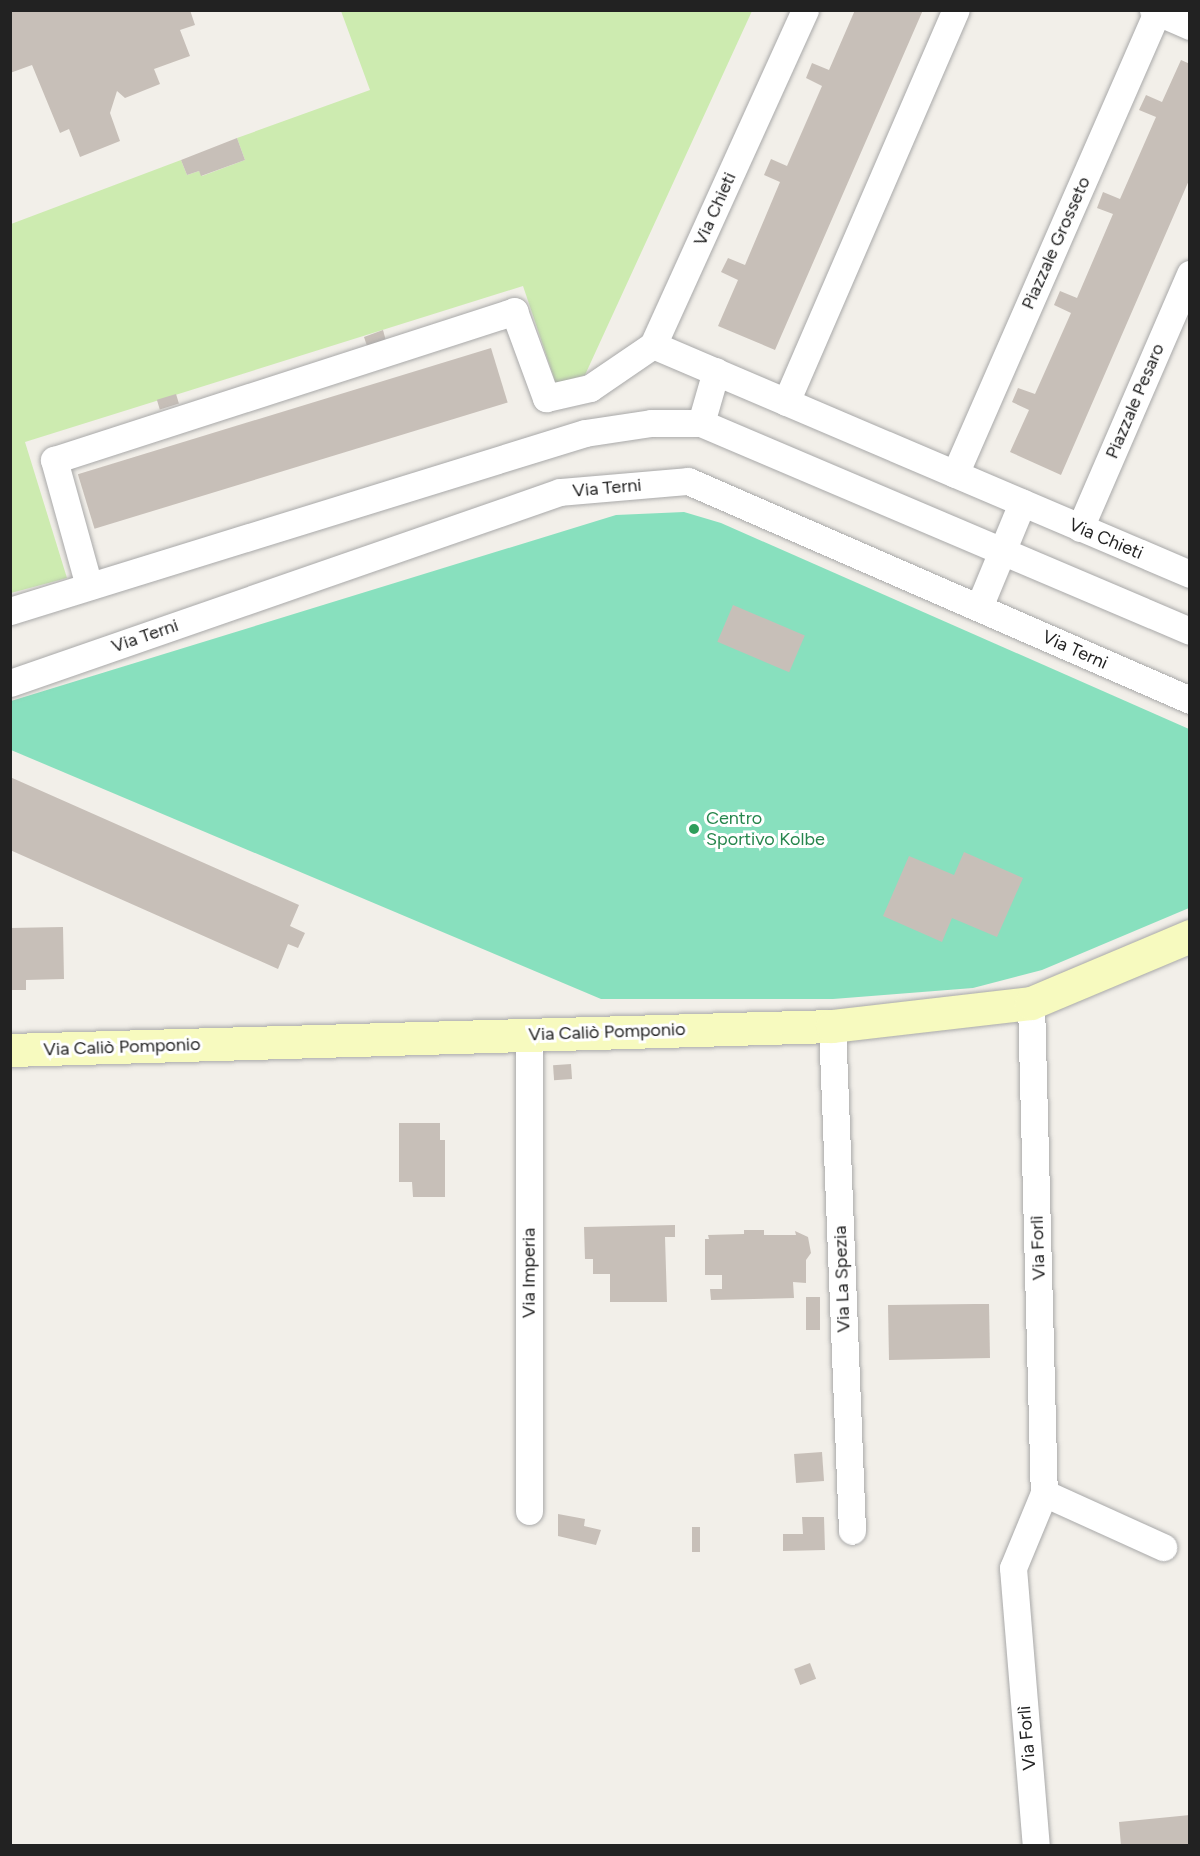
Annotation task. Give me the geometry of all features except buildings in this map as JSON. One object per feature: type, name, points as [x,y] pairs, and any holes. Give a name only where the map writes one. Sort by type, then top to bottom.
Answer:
[{"type":"street","name":"Via Chieti","points":[[805,10],[653,345],[1190,574]]},
{"type":"street","points":[[786,402],[956,10]]},
{"type":"street","points":[[1155,11],[1190,26]]},
{"type":"street","name":"Piazzale Grosseto","points":[[955,474],[1155,11]]},
{"type":"street","name":"Piazzale Pesaro","points":[[1080,528],[1190,274]]},
{"type":"street","points":[[89,586],[54,460],[514,311],[546,398],[590,388],[653,345]]},
{"type":"street","points":[[701,423],[716,371]]},
{"type":"street","points":[[10,611],[585,433],[651,423],[701,423],[1190,631]]},
{"type":"street","name":"Via Terni","points":[[10,683],[560,492],[688,481],[1190,700]]},
{"type":"street","points":[[979,607],[1022,502]]},
{"type":"street","name":"Via Caliò Pomponio","points":[[10,1050],[832,1026],[1030,1003],[1190,936]]},
{"type":"street","name":"Via Forlì","points":[[1030,1003],[1044,1493],[1013,1568],[1036,1845]]},
{"type":"street","name":"Via La Spezia","points":[[832,1026],[852,1531]]},
{"type":"street","name":"Via Imperia","points":[[529,1035],[529,1511]]},
{"type":"street","points":[[1044,1493],[1162,1546]]},
{"type":"green space","points":[[341,11],[752,11],[585,375],[556,384],[523,286],[25,442],[67,578],[11,593],[11,224],[181,160],[187,175],[199,171],[202,176],[245,160],[237,138],[370,90]]},
{"type":"green space","name":"Centro Sportivo Kolbe","points":[[684,512],[721,523],[1189,729],[1189,908],[1042,970],[973,988],[833,999],[601,999],[11,750],[11,701],[616,515]]},
{"type":"place","name":"Centro Sportivo Kolbe","points":[[694,829]]}]
